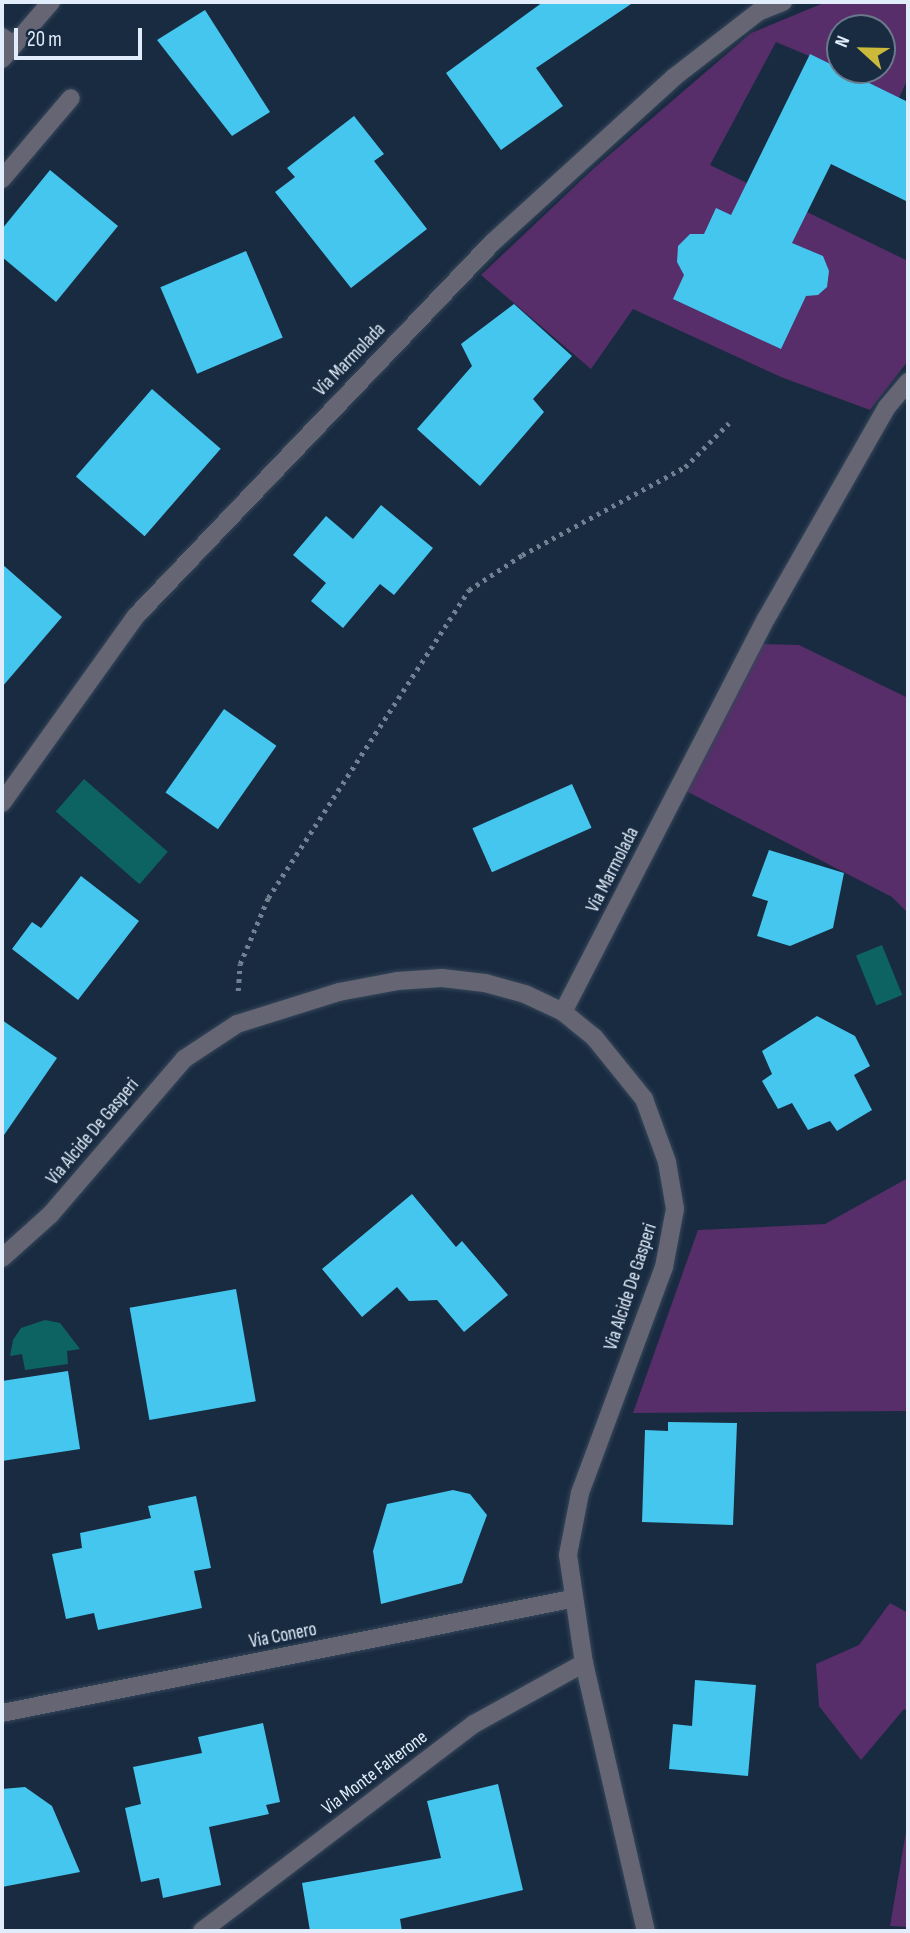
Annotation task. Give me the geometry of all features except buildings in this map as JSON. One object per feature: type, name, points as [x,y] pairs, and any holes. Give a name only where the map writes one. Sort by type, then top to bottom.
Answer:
[{"type":"street","points":[[5,47],[51,2]]},
{"type":"street","name":"Via Marmolada","points":[[2,803],[136,616],[493,242],[673,78],[758,12],[783,2]]},
{"type":"street","points":[[2,179],[71,98]]},
{"type":"street","name":"Via Marmolada","points":[[563,1013],[766,619],[887,407],[908,382]]},
{"type":"street","name":"Via Alcide De Gasperi","points":[[2,1258],[50,1215],[184,1059],[237,1024],[339,992],[422,979],[485,983],[563,1013],[622,1067],[644,1099],[667,1162],[675,1209],[664,1267],[574,1516],[568,1555],[571,1599],[584,1663],[646,1931]]},
{"type":"street","name":"Via Conero","points":[[2,1713],[571,1599]]},
{"type":"street","name":"Via Monte Falterone","points":[[202,1931],[474,1724],[584,1663]]},
{"type":"path","points":[[237,1024],[240,964],[268,898],[469,590],[522,555],[685,467],[729,423]]},
{"type":"shaded area","points":[[826,2],[908,2],[908,78],[899,98],[870,84],[896,84],[896,14],[826,14],[826,63],[776,42],[710,165],[908,261],[908,361],[870,410],[781,377],[633,309],[591,369],[481,275],[593,169],[751,33]]},
{"type":"shaded area","points":[[760,644],[799,645],[908,698],[908,913],[892,897],[686,791]]},
{"type":"shaded area","points":[[84,779],[168,852],[140,884],[56,811]]},
{"type":"shaded area","points":[[882,945],[902,995],[876,1006],[856,955]]},
{"type":"shaded area","points":[[908,1178],[908,1411],[633,1413],[698,1230],[825,1224]]},
{"type":"shaded area","points":[[45,1320],[60,1323],[80,1349],[67,1351],[68,1364],[25,1370],[22,1354],[10,1356],[13,1340],[21,1328]]},
{"type":"shaded area","points":[[890,1603],[908,1613],[908,1711],[904,1709],[861,1760],[819,1706],[816,1664],[859,1645]]},
{"type":"shaded area","points":[[908,1820],[908,1927],[890,1926]]}]
